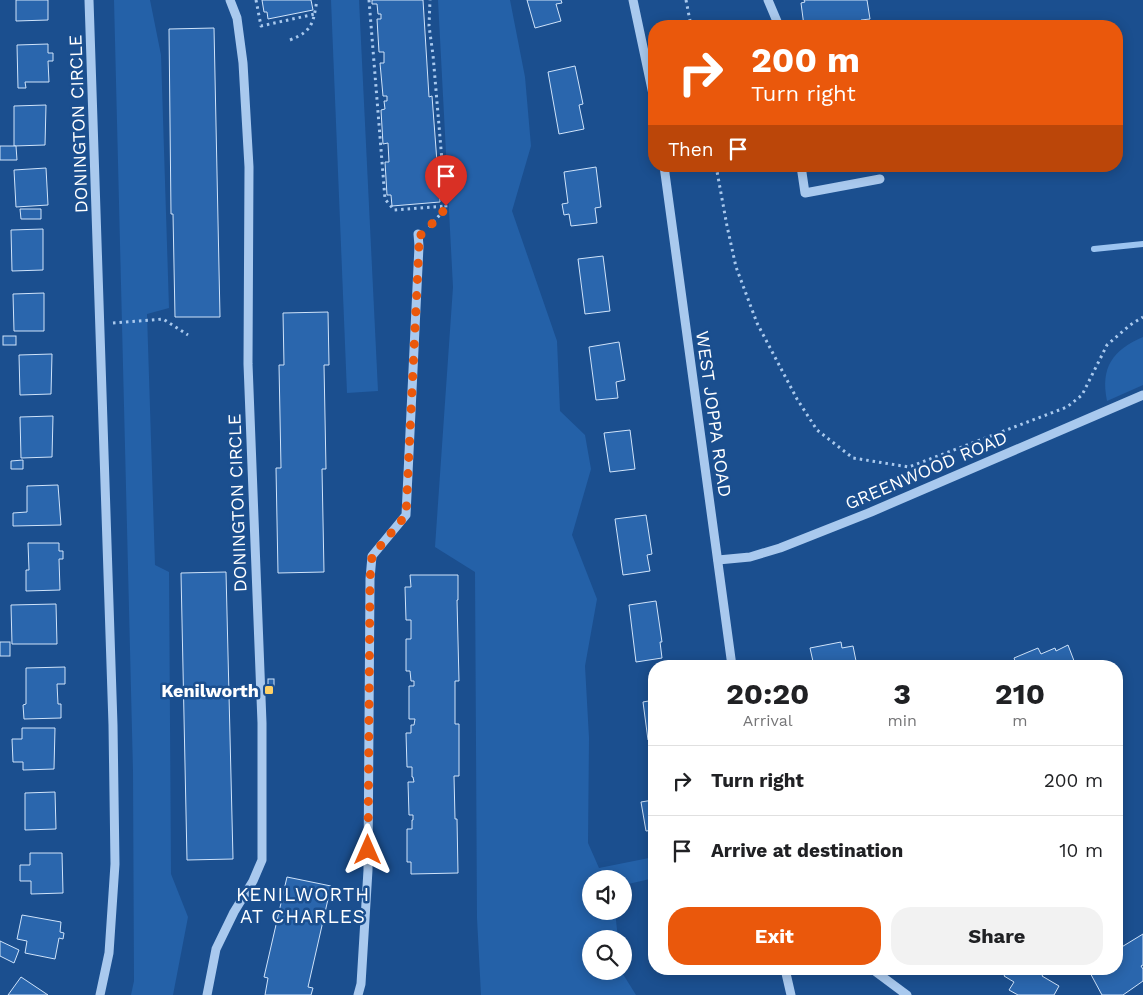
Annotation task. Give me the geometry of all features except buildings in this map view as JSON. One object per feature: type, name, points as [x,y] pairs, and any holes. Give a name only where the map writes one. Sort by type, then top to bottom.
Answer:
[{"type":"street","name":"DONINGTON CIRCLE","points":[[90,0],[116,864],[109,953],[100,995]]},
{"type":"street","name":"DONINGTON CIRCLE","points":[[207,995],[216,949],[234,912],[253,881],[262,860],[262,723],[248,364],[249,167],[243,63],[237,18],[230,0]]},
{"type":"street","points":[[633,0],[648,69]]},
{"type":"street","points":[[768,0],[777,20]]},
{"type":"street","name":"WEST JOPPA ROAD","points":[[665,172],[731,660]]},
{"type":"street","points":[[802,172],[805,193],[880,179]]},
{"type":"street","points":[[358,995],[361,984],[368,870],[370,579],[372,556],[406,515],[419,246],[418,234]]},
{"type":"street","name":"GREENWOOD ROAD","points":[[718,560],[750,557],[780,548],[871,512],[1143,395]]},
{"type":"street","points":[[786,975],[791,995]]},
{"type":"street","points":[[880,975],[907,995]]},
{"type":"path","points":[[256,0],[261,26],[315,14]]},
{"type":"path","points":[[290,40],[311,28],[317,0]]},
{"type":"path","points":[[369,0],[384,199],[394,210],[446,206]]},
{"type":"path","points":[[418,234],[422,235],[446,208],[429,26],[430,0]]},
{"type":"path","points":[[686,0],[690,20]]},
{"type":"path","points":[[717,172],[736,267],[757,323],[797,399],[817,430],[853,458],[909,467],[1068,407],[1082,394],[1107,345],[1130,325],[1143,317]]},
{"type":"path","points":[[100,324],[163,319],[188,335]]},
{"type":"shaded area","points":[[114,0],[150,0],[161,55],[169,308],[147,314],[155,565],[169,572],[171,874],[188,917],[173,995],[131,995],[134,981],[133,771]]},
{"type":"shaded area","points":[[331,0],[359,0],[378,391],[347,393]]},
{"type":"shaded area","points":[[438,0],[510,0],[525,77],[531,146],[512,211],[557,341],[560,411],[585,435],[591,469],[572,535],[597,599],[585,666],[589,738],[588,843],[599,868],[648,858],[648,879],[632,883],[632,870],[582,870],[582,920],[616,920],[617,930],[582,930],[582,980],[627,980],[636,995],[481,995],[477,918],[475,572],[435,547],[453,287]]},
{"type":"shaded area","points":[[1143,337],[1143,385],[1107,401],[1105,378],[1111,361],[1124,348]]},
{"type":"waterway","points":[[1094,249],[1143,244]]},
{"type":"place","name":"Kenilworth","points":[[269,690]]},
{"type":"district","name":"KENILWORTH AT CHARLES","points":[[303,905]]},
{"type":"route","points":[[368,850],[370,579],[372,556],[406,515],[419,246],[418,234],[422,235],[446,206]]}]
